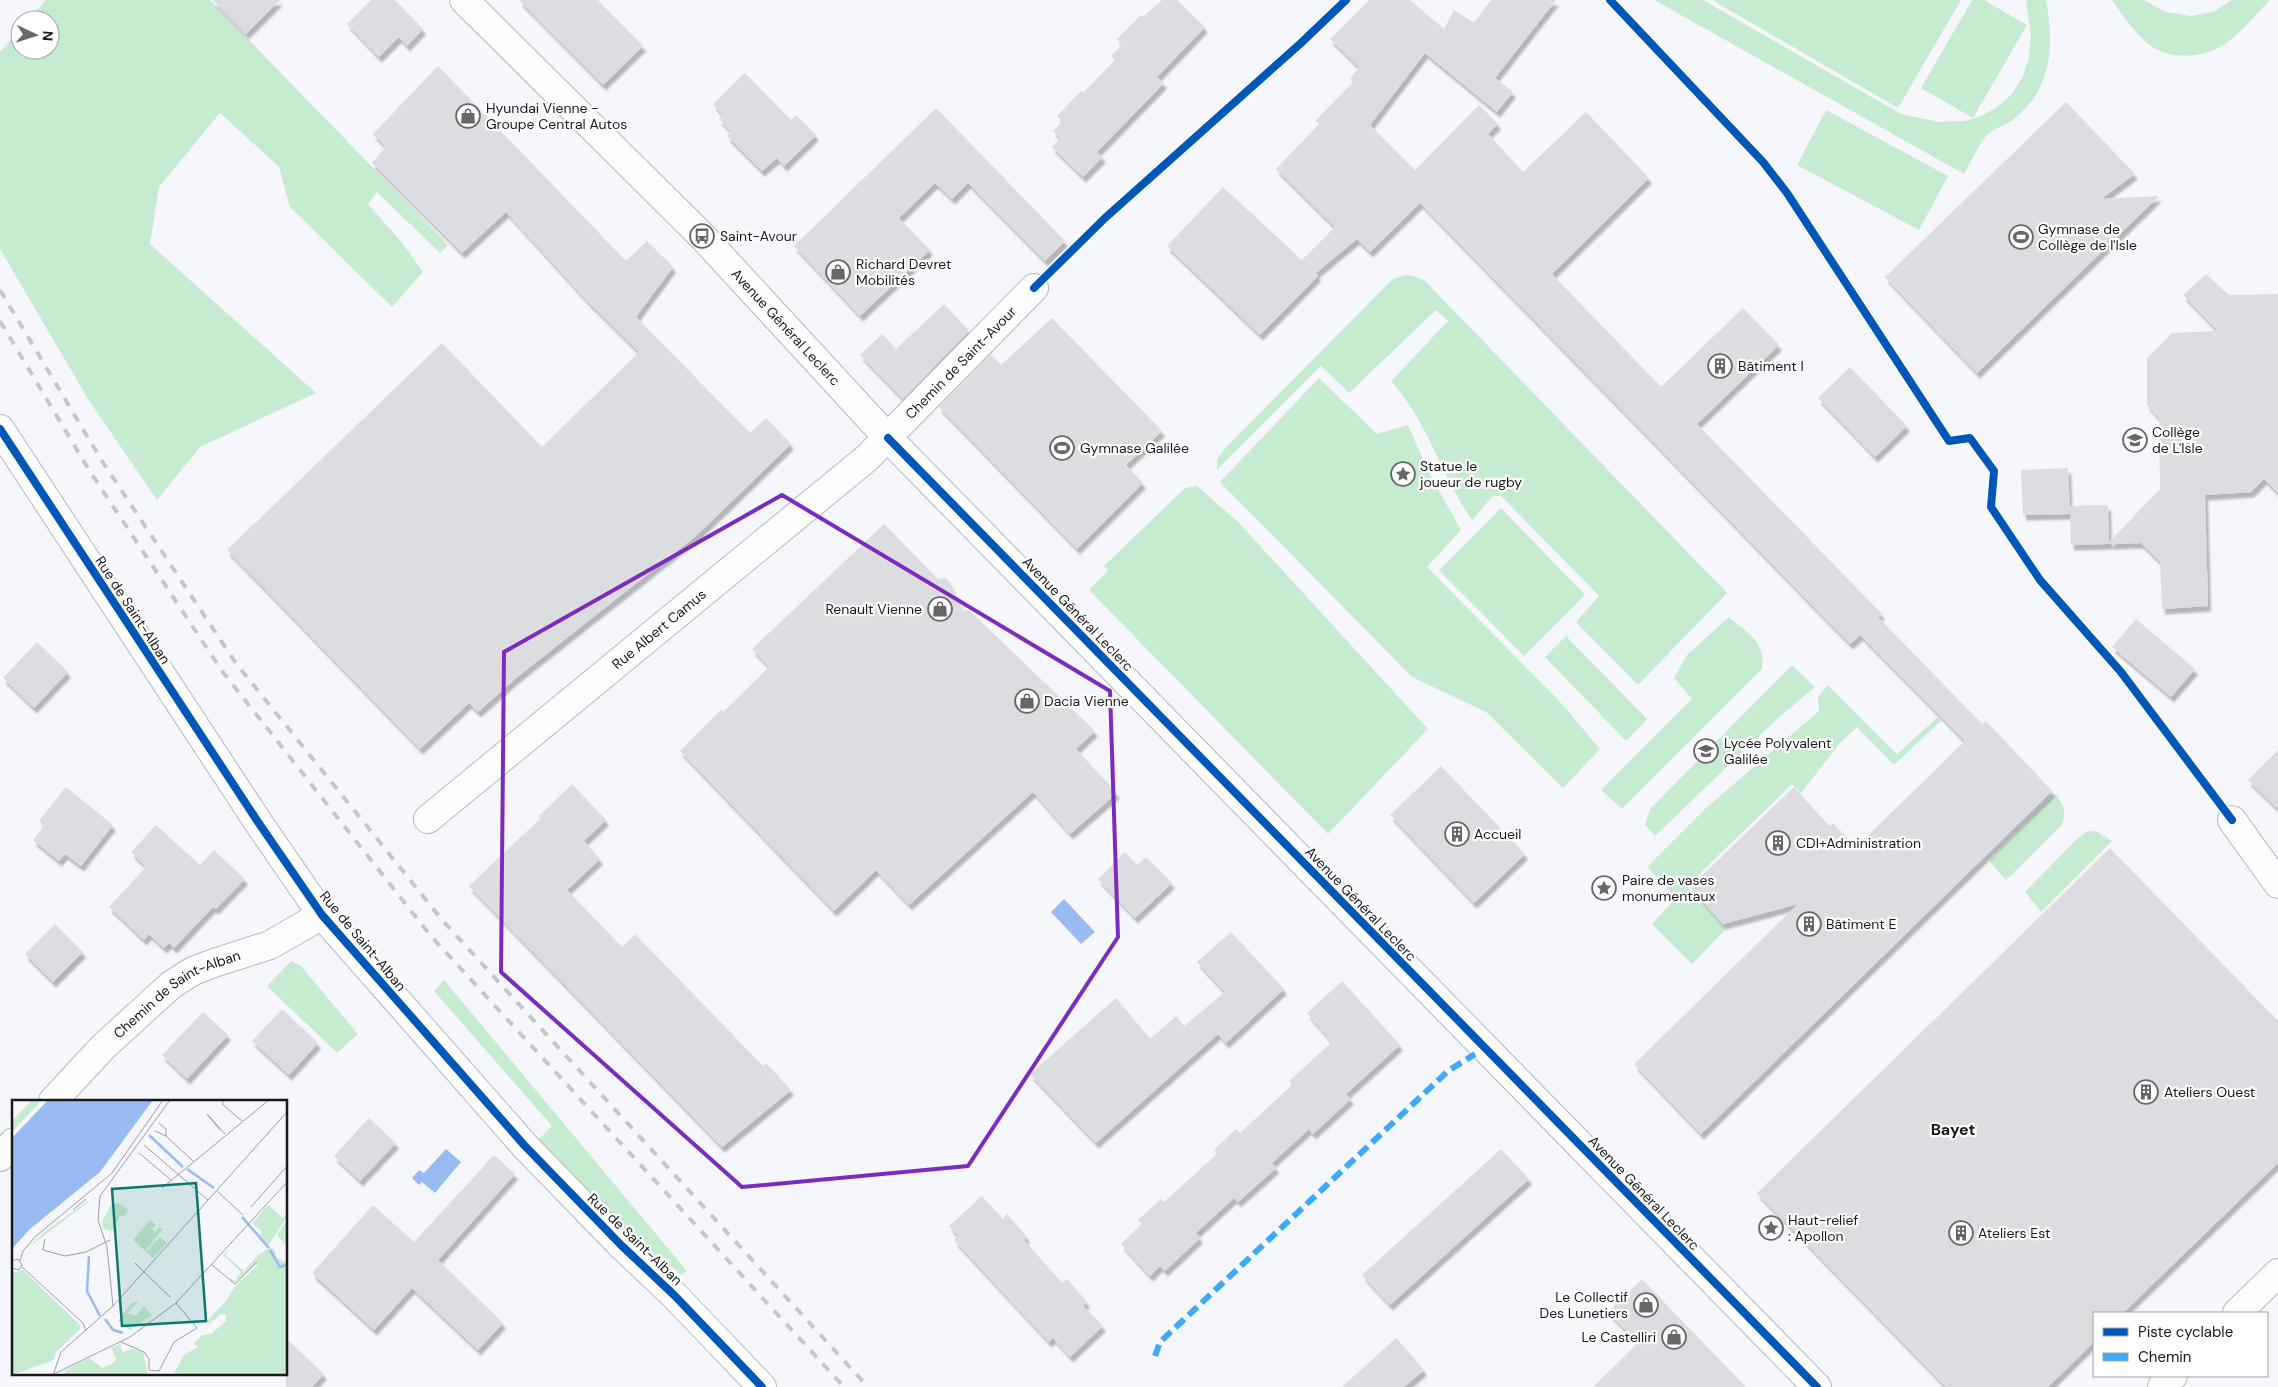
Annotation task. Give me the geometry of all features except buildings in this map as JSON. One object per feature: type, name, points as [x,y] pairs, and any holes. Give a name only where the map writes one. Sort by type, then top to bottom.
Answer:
[{"type":"street","name":"Avenue Général Leclerc","points":[[464,0],[708,242],[888,438],[1817,1387]]},
{"type":"street","name":"Chemin de Saint-Avour","points":[[888,438],[1034,288]]},
{"type":"street","name":"Rue de Saint-Alban","points":[[0,429],[258,822],[322,915],[524,1146],[622,1246],[674,1295],[762,1387]]},
{"type":"street","name":"Rue Albert Camus","points":[[428,819],[867,458],[888,438]]},
{"type":"street","points":[[2232,820],[2278,884]]},
{"type":"street","name":"Chemin de Saint-Alban","points":[[54,1100],[103,1047],[172,985],[193,971],[270,945],[322,915]]},
{"type":"street","points":[[0,1157],[12,1144]]},
{"type":"street","points":[[2238,1312],[2278,1273]]},
{"type":"street","points":[[2162,1387],[2172,1377]]},
{"type":"highlighted area","points":[[782,495],[1110,691],[1118,937],[968,1166],[742,1187],[501,972],[504,652]]},
{"type":"green space","points":[[46,0],[210,0],[448,245],[440,253],[377,192],[368,204],[403,244],[423,272],[392,307],[290,207],[279,167],[220,113],[159,187],[150,244],[316,393],[200,447],[157,500],[88,399],[0,249],[0,52],[10,40],[10,60],[60,60],[60,10],[37,10]]},
{"type":"green space","points":[[1654,0],[1703,0],[1901,114],[1939,122],[1965,121],[1981,116],[1997,107],[2011,95],[2022,78],[2029,58],[2031,36],[2026,0],[2046,0],[2050,33],[2048,65],[2037,94],[2027,107],[2014,119],[1985,137],[1964,174]]},
{"type":"green space","points":[[1712,0],[1961,0],[1898,108]]},
{"type":"green space","points":[[1972,0],[1984,0],[2027,25],[1973,118],[1921,88]]},
{"type":"green space","points":[[2112,0],[2144,0],[2166,12],[2191,16],[2213,12],[2232,0],[2270,0],[2235,37],[2210,52],[2188,56],[2165,53],[2146,42]]},
{"type":"green space","points":[[1826,110],[1948,176],[1919,230],[1797,165]]},
{"type":"green space","points":[[1405,275],[1424,280],[1727,593],[1638,685],[1576,622],[1599,596],[1501,496],[1493,496],[1472,520],[1451,485],[1416,415],[1391,381],[1448,321],[1436,310],[1349,393],[1321,366],[1217,470],[1217,459],[1226,447],[1393,279]]},
{"type":"green space","points":[[1319,378],[1377,434],[1408,425],[1428,471],[1461,530],[1427,567],[1561,703],[1600,749],[1563,788],[1486,712],[1412,677],[1220,482]]},
{"type":"green space","points":[[1197,486],[1238,522],[1428,729],[1328,834],[1089,590],[1108,570],[1104,566],[1185,488]]},
{"type":"green space","points":[[1501,508],[1585,595],[1524,656],[1439,570]]},
{"type":"green space","points":[[1729,617],[1749,634],[1758,645],[1763,659],[1762,669],[1622,809],[1601,790],[1692,699],[1674,678],[1687,655]]},
{"type":"green space","points":[[1566,636],[1647,719],[1626,741],[1545,657]]},
{"type":"green space","points":[[1792,665],[1815,687],[1777,719],[1655,836],[1645,825],[1650,809]]},
{"type":"green space","points":[[1828,685],[1897,754],[1938,717],[1941,721],[1894,765],[1857,727],[1840,743],[1801,793],[1792,784],[1687,886],[1726,929],[1692,964],[1652,924],[1676,898],[1647,867],[1706,808],[1819,711],[1818,697]]},
{"type":"green space","points":[[2055,794],[2064,809],[2062,825],[2006,880],[1989,861]]},
{"type":"green space","points":[[2096,831],[2112,841],[2041,912],[2025,892],[2079,837],[2086,832]]},
{"type":"green space","points":[[291,961],[300,965],[358,1034],[337,1053],[267,986]]},
{"type":"green space","points":[[444,980],[687,1271],[681,1275],[664,1260],[656,1260],[540,1146],[539,1139],[552,1126],[434,991]]},
{"type":"water","points":[[1064,899],[1095,932],[1081,944],[1051,912]]},
{"type":"water","points":[[446,1149],[461,1162],[435,1193],[422,1182],[419,1185],[412,1178],[419,1170],[424,1173]]},
{"type":"railway","points":[[0,290],[102,461],[235,662],[443,921],[868,1387]]},
{"type":"railway","points":[[0,321],[89,470],[222,671],[430,935],[844,1387]]},
{"type":"marked path","points":[[1155,1356],[1160,1342],[1448,1071],[1475,1054]]},
{"type":"cycle path","points":[[1034,288],[1105,218],[1301,43],[1346,0]]},
{"type":"cycle path","points":[[1610,0],[1763,162],[1787,193],[1949,441],[1970,438],[1994,471],[1991,507],[2040,580],[2121,672],[2232,820]]},
{"type":"cycle path","points":[[0,429],[258,822],[322,915],[524,1145],[622,1246],[674,1295],[762,1387]]},
{"type":"cycle path","points":[[888,438],[1817,1387]]},
{"type":"place","name":"Hyundai Vienne - Groupe Central Autos","points":[[468,116]]},
{"type":"place","name":"Saint-Avour","points":[[702,236]]},
{"type":"place","name":"Gymnase de Collège de l'Isle","points":[[2021,237]]},
{"type":"place","name":"Richard Devret Mobilités","points":[[838,272]]},
{"type":"place","name":"Bâtiment I","points":[[1720,366]]},
{"type":"place","name":"Collège de L'Isle","points":[[2135,440]]},
{"type":"place","name":"Gymnase Galilée","points":[[1062,448]]},
{"type":"place","name":"Statue le joueur de rugby","points":[[1403,474]]},
{"type":"place","name":"Renault Vienne","points":[[940,609]]},
{"type":"place","name":"Dacia Vienne","points":[[1027,701]]},
{"type":"place","name":"Lycée Polyvalent Galilée","points":[[1706,751]]},
{"type":"place","name":"Accueil","points":[[1457,834]]},
{"type":"place","name":"CDI+Administration","points":[[1778,843]]},
{"type":"place","name":"Paire de vases monumentaux","points":[[1604,888]]},
{"type":"place","name":"Bâtiment E","points":[[1809,924]]},
{"type":"place","name":"Ateliers Ouest","points":[[2146,1092]]},
{"type":"place","name":"Haut-relief : Apollon","points":[[1771,1228]]},
{"type":"place","name":"Ateliers Est","points":[[1961,1233]]},
{"type":"place","name":"Le Collectif Des Lunetiers","points":[[1646,1305]]},
{"type":"place","name":"Le Castelliri","points":[[1674,1337]]},
{"type":"district","name":"Bayet","points":[[1953,1129]]}]
